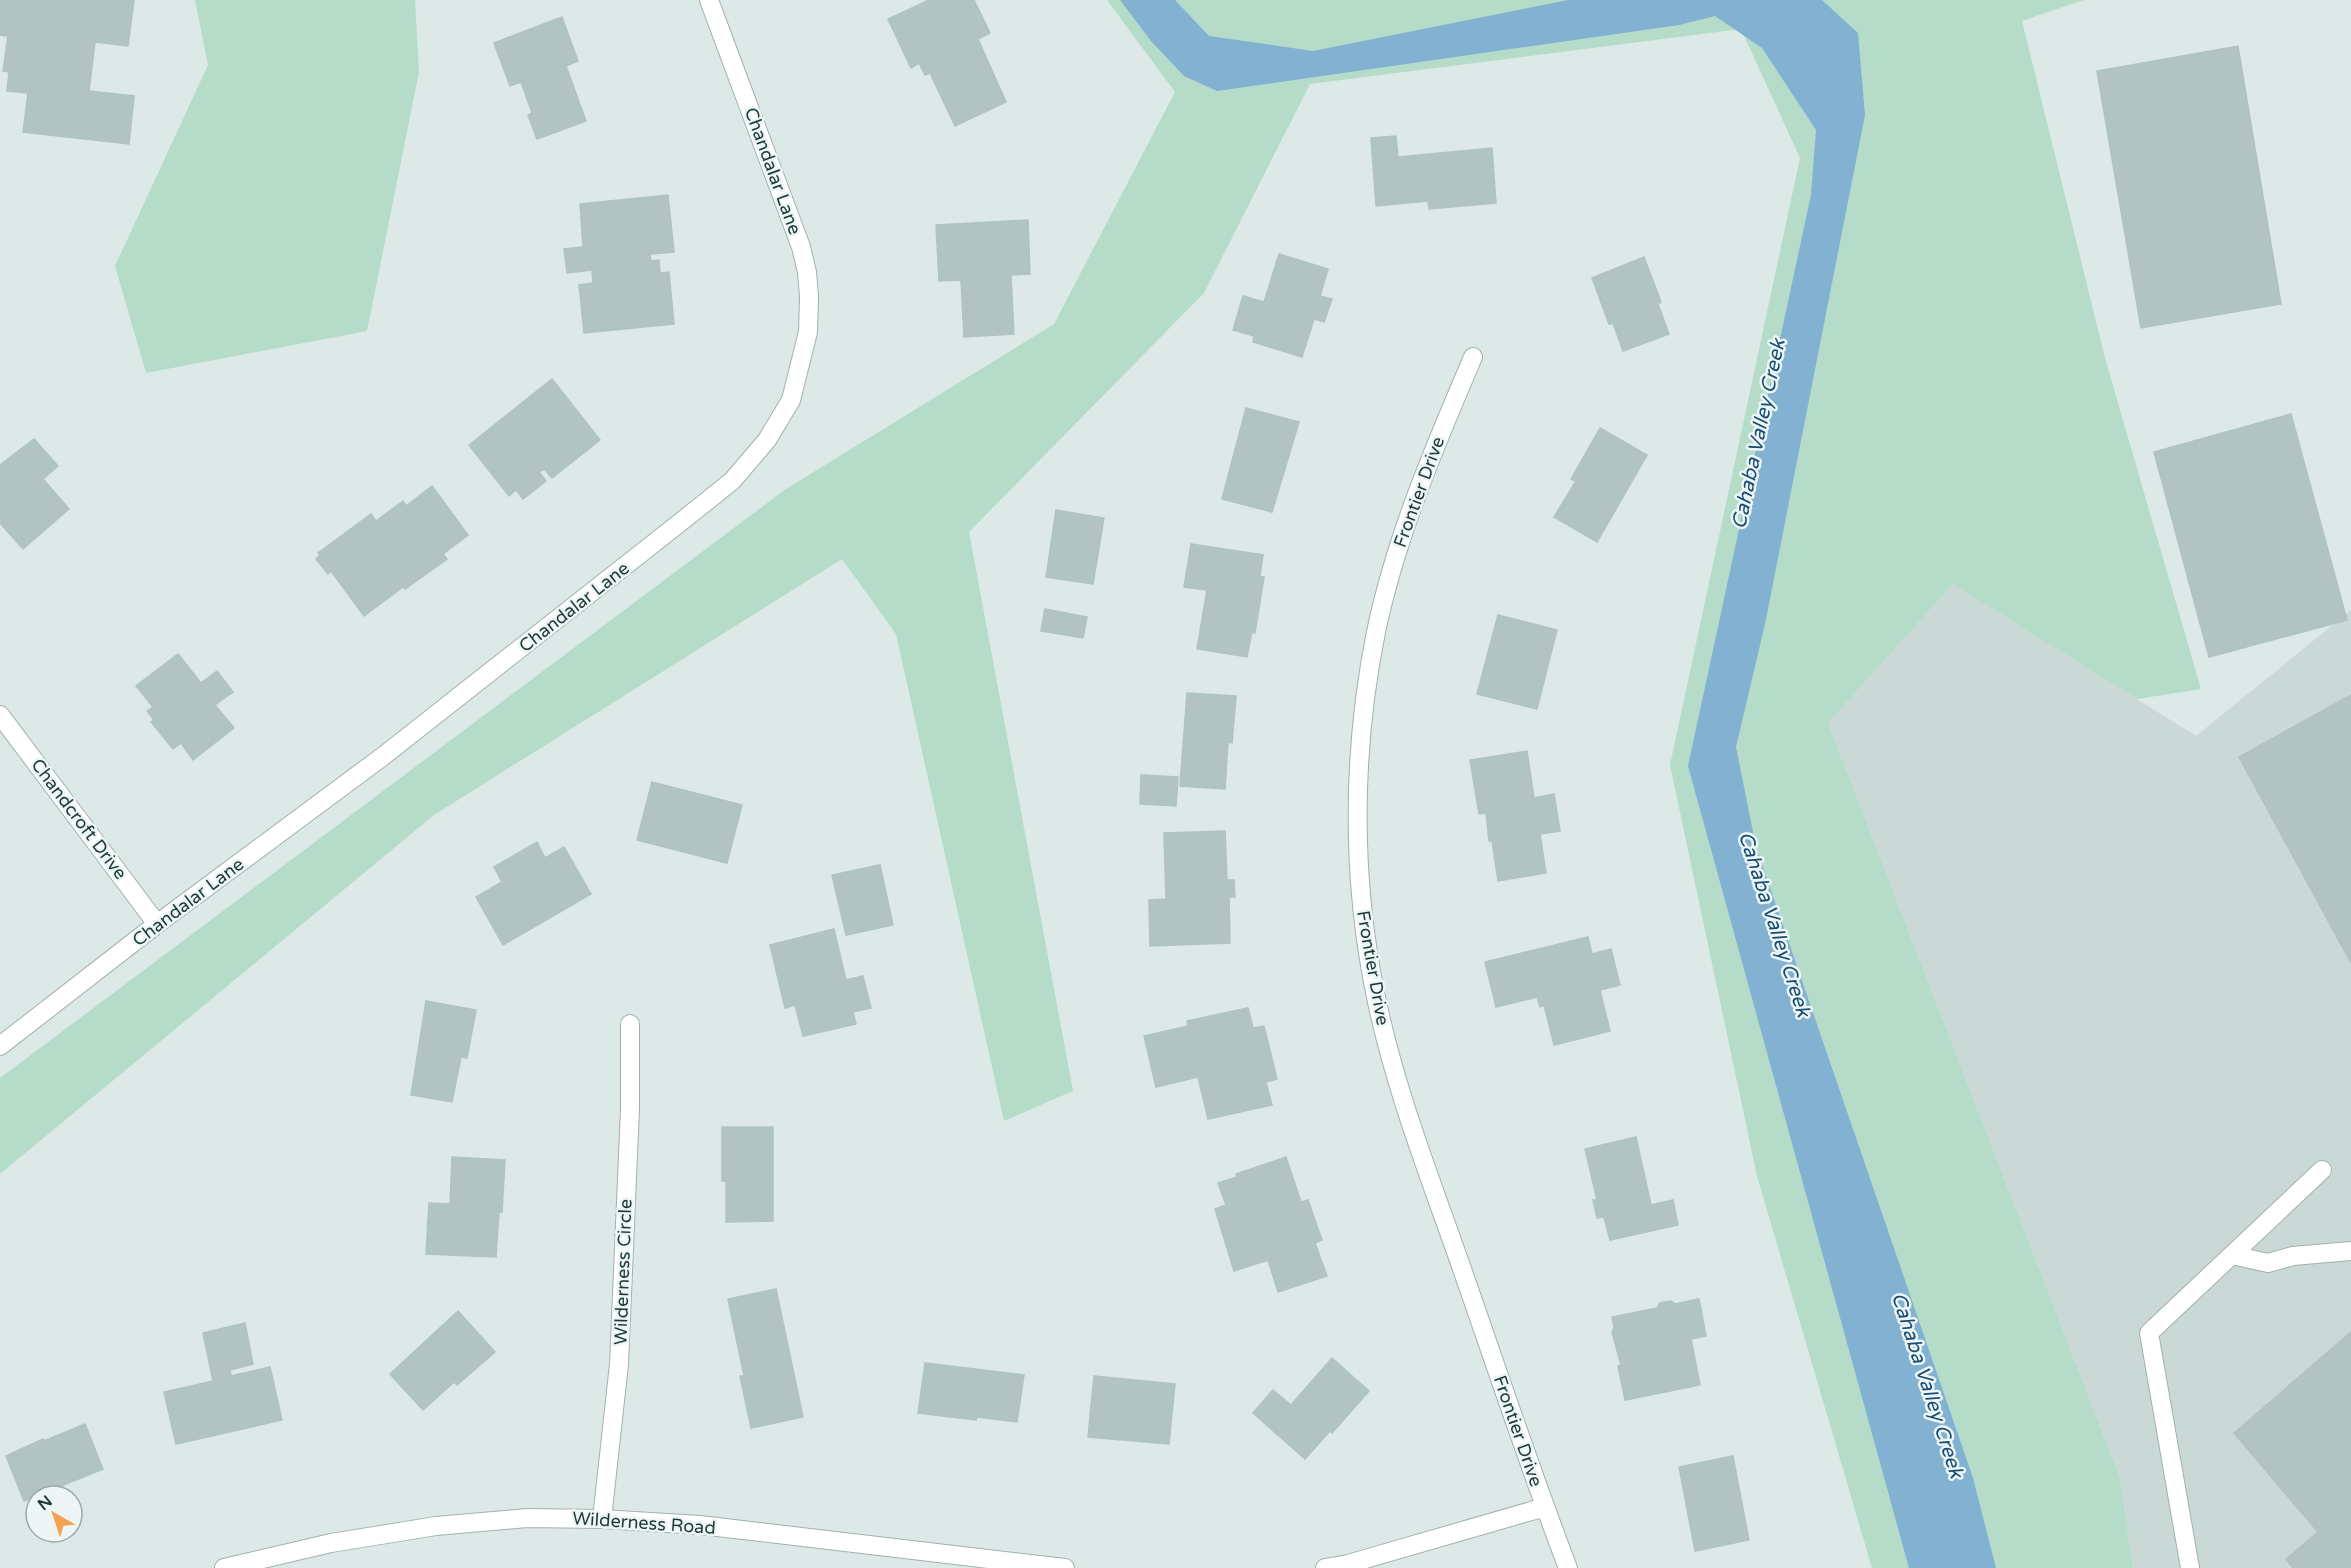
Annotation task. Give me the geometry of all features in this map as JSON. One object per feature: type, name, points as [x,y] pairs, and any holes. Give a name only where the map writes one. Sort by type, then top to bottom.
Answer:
[{"type":"street","name":"Chandalar Lane","points":[[0,1046],[157,924],[382,757],[732,482],[767,440],[791,400],[808,332],[807,272],[788,208],[709,0]]},
{"type":"street","name":"Frontier Drive","points":[[1473,357],[1427,463],[1396,555],[1376,632],[1364,715],[1358,779],[1358,849],[1363,921],[1376,998],[1393,1065],[1568,1568]]},
{"type":"street","name":"Chandcroft Drive","points":[[0,716],[157,924]]},
{"type":"street","name":"Wilderness Circle","points":[[602,1519],[619,1364],[630,1110],[630,1024]]},
{"type":"street","points":[[2190,1568],[2149,1333],[2322,1170]]},
{"type":"street","points":[[2232,1255],[2268,1263],[2293,1256],[2351,1251]]},
{"type":"street","points":[[1325,1568],[1348,1564],[1545,1507]]},
{"type":"street","name":"Wilderness Road","points":[[224,1568],[331,1543],[436,1526],[527,1518],[602,1519],[700,1525],[1065,1568]]},
{"type":"shaded area","points":[[1953,584],[2196,736],[2351,610],[2351,1568],[2133,1568],[2120,1478],[1828,723]]},
{"type":"green space","points":[[195,0],[415,0],[419,72],[367,331],[146,373],[115,266],[208,65]]},
{"type":"green space","points":[[1107,0],[2084,0],[2022,21],[2105,358],[2201,689],[2137,699],[1953,584],[1828,723],[2120,1478],[2133,1568],[1872,1568],[1757,1176],[1670,765],[1800,158],[1741,29],[1310,84],[1204,293],[969,532],[1073,1091],[1004,1121],[896,634],[842,559],[434,815],[0,1174],[0,1078],[786,489],[1054,324],[1175,92]]},
{"type":"water","name":"Cahaba Valley Creek","points":[[1120,0],[1175,0],[1209,36],[1313,51],[1568,0],[1822,0],[1858,33],[1865,115],[1765,624],[1736,747],[1756,847],[1973,1478],[1996,1568],[1909,1568],[1688,766],[1811,195],[1816,130],[1762,48],[1715,16],[1679,25],[1217,91],[1184,76],[1151,41]]},
{"type":"building","points":[[0,0],[134,0],[128,46],[95,42],[89,91],[134,96],[129,144],[23,132],[28,93],[7,91],[9,72],[3,71],[8,36],[0,35]]},
{"type":"building","points":[[929,0],[974,0],[990,33],[978,39],[1006,102],[955,126],[930,73],[925,75],[919,63],[911,68],[888,19]]},
{"type":"building","points":[[562,17],[578,61],[566,66],[586,121],[537,139],[528,115],[532,113],[521,82],[510,86],[494,43]]},
{"type":"building","points":[[2238,46],[2281,304],[2141,328],[2097,71]]},
{"type":"building","points":[[1396,136],[1398,157],[1492,148],[1496,203],[1429,209],[1428,201],[1376,206],[1371,138]]},
{"type":"building","points":[[668,195],[674,252],[650,254],[651,261],[659,260],[660,273],[669,272],[674,324],[584,333],[579,285],[593,283],[592,270],[567,273],[564,249],[583,247],[580,204]]},
{"type":"building","points":[[1028,220],[1030,274],[1011,275],[1014,334],[964,337],[961,280],[939,281],[936,225]]},
{"type":"building","points":[[1279,254],[1328,269],[1320,296],[1332,299],[1324,322],[1314,319],[1302,357],[1253,342],[1254,336],[1233,330],[1243,296],[1264,302]]},
{"type":"building","points":[[1644,257],[1661,302],[1658,304],[1669,334],[1623,351],[1613,323],[1609,324],[1592,278]]},
{"type":"building","points":[[552,379],[600,440],[552,478],[544,469],[539,472],[546,481],[523,499],[516,490],[509,496],[469,445]]},
{"type":"building","points":[[1246,408],[1299,422],[1272,512],[1222,499]]},
{"type":"building","points":[[2291,414],[2347,620],[2209,657],[2154,452]]},
{"type":"building","points":[[1600,428],[1647,455],[1597,542],[1554,517],[1576,481],[1571,479]]},
{"type":"building","points":[[34,439],[58,466],[43,479],[69,509],[23,549],[0,523],[0,465]]},
{"type":"building","points":[[432,486],[468,535],[443,554],[447,559],[405,589],[403,587],[364,616],[331,571],[328,574],[316,559],[320,555],[318,553],[371,514],[376,521],[403,501],[406,506]]},
{"type":"building","points":[[1056,510],[1104,518],[1093,584],[1046,577]]},
{"type":"building","points":[[1191,544],[1263,555],[1260,576],[1264,577],[1255,633],[1252,632],[1247,657],[1197,649],[1207,590],[1184,587]]},
{"type":"building","points":[[1045,609],[1087,617],[1083,638],[1041,631]]},
{"type":"building","points":[[1498,615],[1557,630],[1537,709],[1477,694]]},
{"type":"building","points":[[178,654],[201,683],[217,671],[233,692],[215,705],[234,728],[193,760],[181,743],[173,749],[151,722],[154,720],[147,711],[153,707],[136,686]]},
{"type":"building","points":[[1187,693],[1236,696],[1232,743],[1228,742],[1225,789],[1180,786]]},
{"type":"building","points":[[2351,695],[2351,963],[2239,757]]},
{"type":"building","points":[[1527,751],[1534,798],[1554,794],[1560,831],[1540,834],[1546,873],[1498,881],[1492,841],[1489,841],[1486,813],[1479,814],[1470,760]]},
{"type":"building","points":[[1141,775],[1178,777],[1176,806],[1140,804]]},
{"type":"building","points":[[652,782],[742,805],[727,863],[637,840]]},
{"type":"building","points":[[1225,831],[1227,880],[1234,880],[1235,897],[1229,897],[1230,943],[1150,946],[1149,900],[1166,899],[1164,833]]},
{"type":"building","points":[[537,842],[545,858],[564,847],[591,894],[503,945],[476,897],[502,882],[494,867]]},
{"type":"building","points":[[880,865],[893,925],[846,935],[832,875]]},
{"type":"building","points":[[834,929],[846,980],[863,976],[871,1008],[853,1012],[856,1024],[803,1036],[795,1005],[785,1008],[770,945]]},
{"type":"building","points":[[1588,937],[1592,954],[1611,949],[1620,985],[1600,990],[1610,1031],[1554,1045],[1544,1005],[1540,1007],[1537,997],[1496,1007],[1485,962]]},
{"type":"building","points":[[426,1001],[476,1010],[467,1058],[461,1057],[452,1102],[411,1095]]},
{"type":"building","points":[[1248,1008],[1253,1028],[1264,1026],[1277,1079],[1266,1082],[1272,1105],[1208,1119],[1198,1077],[1156,1087],[1144,1036],[1188,1026],[1187,1021]]},
{"type":"building","points":[[722,1127],[773,1127],[773,1221],[726,1222],[726,1181],[722,1181]]},
{"type":"building","points":[[1636,1137],[1651,1205],[1673,1200],[1678,1225],[1610,1240],[1604,1217],[1597,1218],[1593,1200],[1597,1200],[1585,1149]]},
{"type":"building","points":[[452,1157],[505,1160],[502,1212],[499,1212],[496,1257],[426,1254],[429,1203],[450,1204]]},
{"type":"building","points":[[1286,1157],[1301,1202],[1308,1200],[1322,1240],[1315,1243],[1327,1276],[1278,1292],[1268,1260],[1234,1271],[1215,1209],[1226,1205],[1218,1183],[1237,1177],[1236,1174]]},
{"type":"building","points":[[776,1289],[803,1417],[751,1428],[740,1376],[744,1376],[728,1299]]},
{"type":"building","points":[[1699,1299],[1706,1336],[1691,1339],[1700,1385],[1625,1400],[1618,1366],[1621,1365],[1612,1332],[1614,1327],[1612,1317],[1657,1308],[1660,1303],[1671,1301],[1675,1304]]},
{"type":"building","points":[[458,1311],[495,1352],[457,1385],[454,1382],[423,1410],[390,1374]]},
{"type":"building","points":[[245,1323],[253,1364],[230,1370],[231,1376],[270,1367],[282,1420],[176,1444],[164,1392],[213,1381],[203,1333]]},
{"type":"building","points":[[2351,1332],[2351,1568],[2293,1568],[2286,1559],[2318,1532],[2234,1433]]},
{"type":"building","points":[[1332,1358],[1369,1391],[1332,1433],[1330,1431],[1305,1459],[1253,1413],[1273,1390],[1291,1405]]},
{"type":"building","points":[[925,1363],[1024,1375],[1017,1422],[918,1413]]},
{"type":"building","points":[[1094,1376],[1175,1384],[1169,1444],[1088,1437]]},
{"type":"building","points":[[85,1424],[103,1469],[66,1484],[24,1484],[24,1501],[6,1456],[43,1439],[44,1441]]},
{"type":"building","points":[[1733,1456],[1749,1540],[1695,1551],[1679,1467]]}]
